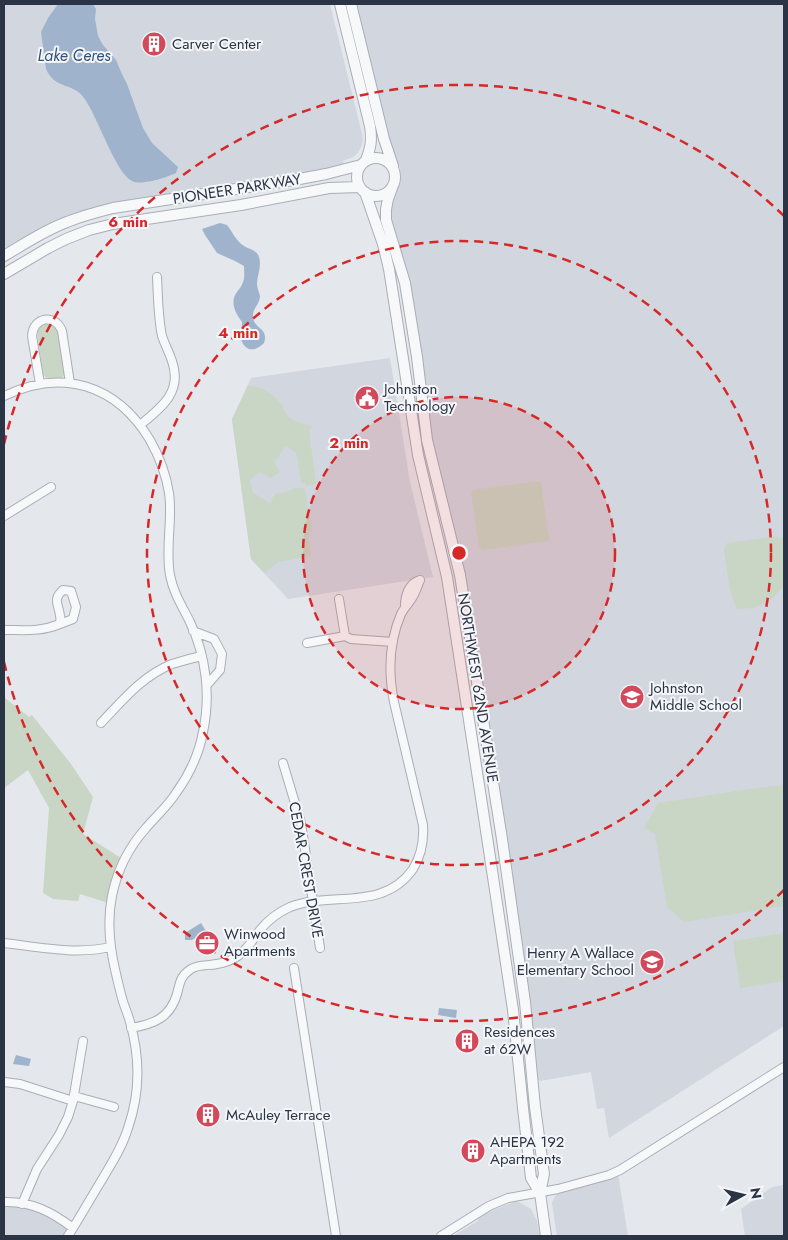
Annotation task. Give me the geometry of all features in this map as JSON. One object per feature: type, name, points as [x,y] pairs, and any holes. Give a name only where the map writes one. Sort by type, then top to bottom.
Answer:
[{"type":"street","points":[[340,4],[372,139],[370,148],[358,172],[357,180],[362,190],[372,196],[380,196],[392,188],[396,181],[396,174],[384,139],[351,4]]},
{"type":"street","points":[[363,162],[374,157],[388,161],[393,166]]},
{"type":"street","name":"PIONEER PARKWAY","points":[[4,256],[46,231],[89,214],[113,208],[326,174],[363,162]]},
{"type":"street","name":"PIONEER PARKWAY","points":[[4,274],[66,239],[89,230],[113,224],[241,205],[329,188],[362,190]]},
{"type":"street","name":"NORTHWEST 62ND AVENUE","points":[[392,188],[386,209],[386,220],[404,283],[417,357],[427,440],[460,576],[502,839],[525,1002],[535,1107],[544,1174],[540,1193],[546,1236]]},
{"type":"street","name":"NORTHWEST 62ND AVENUE","points":[[362,190],[383,244],[389,269],[418,455],[446,577],[513,1010],[531,1178],[540,1193]]},
{"type":"street","points":[[140,425],[163,406],[172,391],[174,383],[174,367],[162,334],[157,277]]},
{"type":"street","points":[[40,384],[32,331],[35,325],[44,320],[56,322],[60,326],[70,383]]},
{"type":"street","points":[[4,396],[17,390],[40,384],[70,383],[105,394],[118,402],[140,425],[154,446],[165,475],[170,506],[168,550],[170,575],[202,656],[207,685],[206,718],[192,766],[176,794],[135,842],[120,869],[114,890],[110,911],[110,947],[122,1000],[132,1028],[135,1044],[138,1076],[136,1094],[131,1120],[122,1145],[68,1236]]},
{"type":"street","points":[[4,516],[51,487]]},
{"type":"street","points":[[339,599],[345,636]]},
{"type":"street","points":[[132,1028],[155,1022],[166,1015],[173,1004],[179,983],[192,968],[218,964],[238,956],[247,949],[266,924],[277,914],[313,901],[364,897],[384,893],[402,882],[409,874],[420,855],[423,835],[422,818],[391,686],[390,664],[396,629],[405,606]]},
{"type":"street","points":[[4,634],[4,629],[47,629],[60,624]]},
{"type":"street","points":[[193,631],[214,638],[222,654],[220,670],[207,685]]},
{"type":"street","points":[[307,643],[345,636],[351,639],[393,642]]},
{"type":"street","points":[[101,724],[130,692],[148,677],[172,664],[202,656]]},
{"type":"street","name":"CEDAR CREST DRIVE","points":[[283,763],[301,823],[320,948]]},
{"type":"street","points":[[4,943],[72,951],[87,951],[110,947]]},
{"type":"street","points":[[294,968],[336,1236]]},
{"type":"street","points":[[22,1204],[37,1169],[68,1118],[74,1099],[83,1040]]},
{"type":"street","points":[[441,1236],[489,1206],[508,1198],[540,1193],[609,1175],[620,1170],[784,1067]]},
{"type":"street","points":[[4,1082],[20,1084],[74,1099],[114,1107]]},
{"type":"street","points":[[4,1202],[38,1207],[57,1216],[73,1228]]},
{"type":"shaded area","points":[[4,4],[330,4],[363,138],[362,145],[358,153],[343,161],[345,169],[89,214],[4,256]]},
{"type":"shaded area","points":[[355,4],[784,4],[784,1026],[609,1138],[604,1108],[597,1109],[591,1072],[540,1081],[532,1074],[502,839],[390,216],[390,209],[400,184],[400,168],[389,139]]},
{"type":"shaded area","points":[[390,358],[410,482],[433,577],[288,599],[251,559],[232,419],[251,378]]},
{"type":"shaded area","points":[[618,1174],[628,1236],[557,1236],[552,1203],[555,1196],[561,1192]]},
{"type":"shaded area","points":[[784,1185],[784,1236],[745,1236],[741,1209],[772,1187]]},
{"type":"shaded area","points":[[4,1202],[22,1204],[73,1228],[68,1236],[4,1236]]},
{"type":"shaded area","points":[[514,1202],[519,1202],[531,1209],[537,1221],[540,1236],[453,1236],[478,1221],[478,1218],[483,1214]]},
{"type":"green space","points":[[45,323],[53,324],[59,332],[65,374],[61,379],[49,380],[43,375],[37,332],[41,325]]},
{"type":"green space","points":[[248,386],[268,392],[277,399],[290,418],[312,426],[309,431],[316,484],[305,486],[305,483],[301,482],[296,452],[285,446],[274,461],[280,472],[271,478],[260,472],[250,480],[253,493],[270,503],[275,494],[287,492],[295,488],[305,488],[312,530],[308,536],[311,556],[278,562],[264,573],[251,559],[232,419]]},
{"type":"green space","points":[[539,481],[541,484],[548,541],[483,550],[479,547],[471,493],[474,490]]},
{"type":"green space","points":[[771,537],[784,538],[784,586],[770,600],[754,608],[737,609],[730,591],[724,549],[727,543]]},
{"type":"green space","points":[[4,697],[29,717],[32,715],[71,764],[93,797],[83,834],[121,858],[114,874],[108,903],[80,894],[78,901],[53,899],[43,893],[49,808],[28,770],[4,788]]},
{"type":"green space","points":[[784,785],[784,906],[684,922],[667,907],[655,834],[644,828],[658,803]]},
{"type":"green space","points":[[784,933],[784,981],[740,988],[733,941]]},
{"type":"water","name":"Lake Ceres","points":[[58,4],[93,4],[96,9],[95,19],[98,36],[116,60],[143,128],[152,143],[178,167],[176,173],[148,182],[132,181],[126,176],[113,156],[84,98],[80,93],[59,83],[50,76],[46,69],[41,32]]},
{"type":"water","points":[[220,223],[227,225],[244,246],[255,251],[259,257],[260,264],[257,284],[260,296],[253,317],[256,324],[265,334],[265,338],[264,343],[254,349],[245,346],[242,341],[242,322],[233,304],[235,296],[244,280],[244,266],[217,253],[202,229]]},
{"type":"water","points":[[201,923],[206,931],[192,940],[185,940],[185,933]]},
{"type":"water","points":[[439,1008],[457,1010],[456,1018],[438,1015]]},
{"type":"water","points":[[16,1055],[31,1059],[29,1066],[13,1064]]},
{"type":"place","name":"Carver Center","points":[[154,44]]},
{"type":"place","name":"Johnston Technology","points":[[367,398]]},
{"type":"place","name":"Johnston Middle School","points":[[632,697]]},
{"type":"place","name":"Winwood Apartments","points":[[207,943]]},
{"type":"place","name":"Henry A Wallace Elementary School","points":[[652,962]]},
{"type":"place","name":"Residences at 62W","points":[[467,1041]]},
{"type":"place","name":"McAuley Terrace","points":[[208,1115]]},
{"type":"place","name":"AHEPA 192 Apartments","points":[[473,1151]]}]
